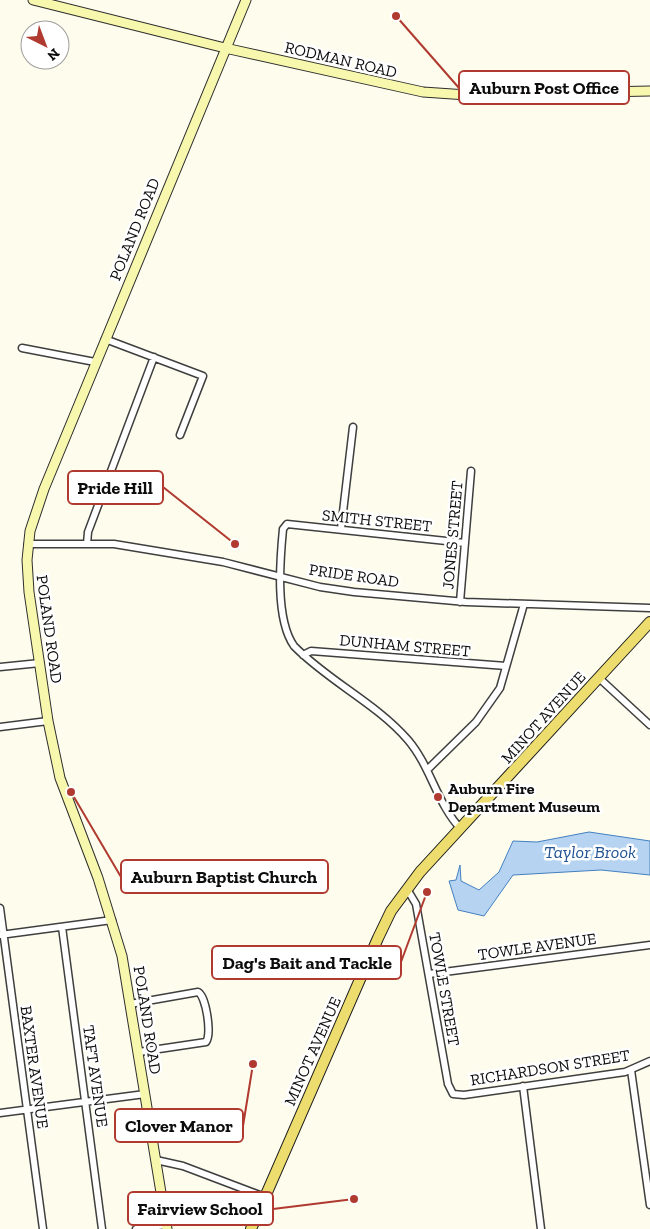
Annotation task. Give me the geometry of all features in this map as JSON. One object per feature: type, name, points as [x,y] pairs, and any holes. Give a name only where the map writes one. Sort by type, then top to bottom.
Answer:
[{"type":"main road","name":"MINOT AVENUE","points":[[251,1229],[391,911],[407,889],[461,828],[650,622]]},
{"type":"street","name":"RODMAN ROAD","points":[[33,0],[225,48],[423,92],[467,95],[650,91]]},
{"type":"street","name":"POLAND ROAD","points":[[167,1227],[122,956],[112,920],[60,778],[48,721],[27,575],[28,544],[33,520],[44,489],[246,0]]},
{"type":"street","points":[[105,339],[203,376],[180,435]]},
{"type":"street","points":[[22,348],[95,362]]},
{"type":"street","points":[[87,544],[88,532],[154,357]]},
{"type":"street","points":[[341,529],[353,426]]},
{"type":"street","name":"JONES STREET","points":[[460,602],[471,471]]},
{"type":"street","name":"SMITH STREET","points":[[279,576],[283,529],[287,524],[464,543]]},
{"type":"street","name":"PRIDE ROAD","points":[[28,544],[114,544],[184,556],[341,591],[460,602],[650,608]]},
{"type":"street","points":[[279,576],[287,634],[294,646],[392,724],[410,742],[427,770],[449,814],[461,828]]},
{"type":"street","points":[[427,770],[484,712],[500,688],[524,604]]},
{"type":"street","name":"DUNHAM STREET","points":[[303,655],[312,651],[506,666]]},
{"type":"street","points":[[0,667],[40,663]]},
{"type":"street","points":[[599,678],[650,725]]},
{"type":"street","points":[[0,728],[48,721]]},
{"type":"street","name":"TOWLE STREET","points":[[407,889],[416,904],[448,1084],[453,1094]]},
{"type":"street","name":"BAXTER AVENUE","points":[[0,908],[2,935],[43,1229]]},
{"type":"street","points":[[2,935],[112,920]]},
{"type":"street","name":"TAFT AVENUE","points":[[62,927],[102,1229]]},
{"type":"street","name":"TOWLE AVENUE","points":[[429,974],[650,945]]},
{"type":"street","points":[[130,1004],[200,993],[206,1012],[208,1040],[200,1044],[139,1052]]},
{"type":"street","name":"RICHARDSON STREET","points":[[453,1094],[464,1095],[631,1070],[650,1061]]},
{"type":"street","points":[[631,1070],[650,1205]]},
{"type":"street","points":[[523,1086],[541,1229]]},
{"type":"street","points":[[0,1113],[144,1094]]},
{"type":"street","points":[[156,1160],[183,1166],[265,1197]]},
{"type":"street","points":[[136,1229],[167,1227]]},
{"type":"water","name":"Taylor Brook","points":[[589,832],[650,841],[650,875],[601,870],[513,875],[484,916],[458,910],[449,881],[456,880],[460,865],[461,881],[479,890],[499,872],[513,841],[537,842]]},
{"type":"place","name":"Auburn Post Office","points":[[396,16]]},
{"type":"place","name":"Pride Hill","points":[[235,544]]},
{"type":"place","name":"Auburn Baptist Church","points":[[71,792]]},
{"type":"place","name":"Auburn Fire Department Museum","points":[[438,797]]},
{"type":"place","name":"Dag's Bait and Tackle","points":[[427,892]]},
{"type":"place","name":"Clover Manor","points":[[253,1064]]},
{"type":"place","name":"Fairview School","points":[[354,1199]]}]
